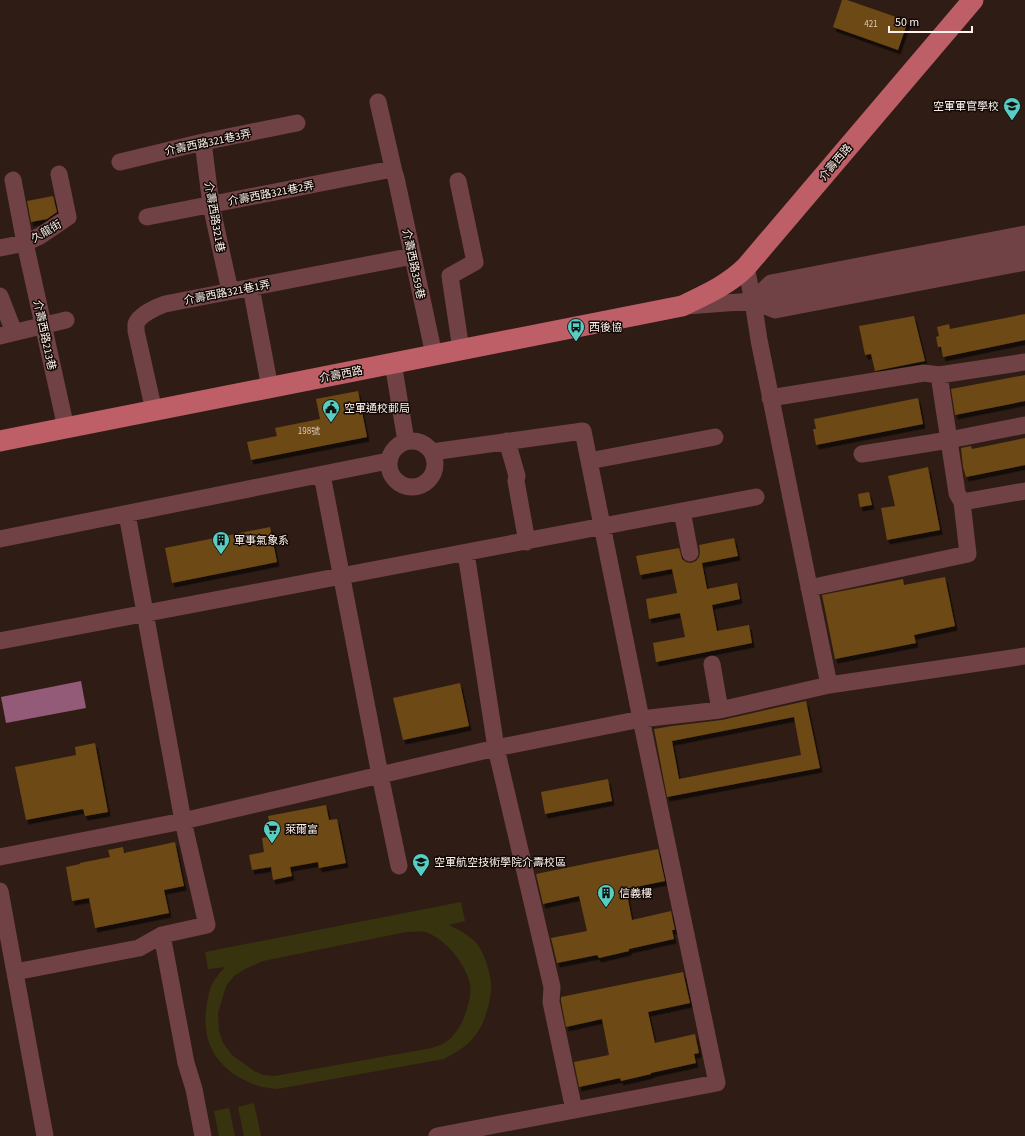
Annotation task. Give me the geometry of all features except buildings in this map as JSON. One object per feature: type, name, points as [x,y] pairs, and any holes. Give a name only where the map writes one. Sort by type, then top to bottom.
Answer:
[{"type":"main road","name":"介壽西路","points":[[0,441],[682,306],[714,291],[738,276],[973,0]]},
{"type":"street","name":"介壽西路359巷","points":[[378,102],[434,355]]},
{"type":"street","name":"介壽西路321巷3弄","points":[[120,162],[203,142],[297,123]]},
{"type":"street","name":"介壽西路321巷","points":[[203,142],[211,205],[230,292]]},
{"type":"street","name":"介壽西路321巷2弄","points":[[147,217],[387,170],[394,172]]},
{"type":"street","name":"久龍街","points":[[0,248],[26,243],[40,236],[68,217],[59,174]]},
{"type":"street","name":"介壽西路213巷","points":[[13,180],[66,428]]},
{"type":"street","points":[[458,181],[475,262],[450,276],[460,350]]},
{"type":"street","name":"介壽西路","points":[[682,306],[753,301],[964,260],[1025,239]]},
{"type":"street","name":"介壽西路321巷1弄","points":[[154,411],[136,331],[136,325],[143,315],[156,307],[413,256]]},
{"type":"street","name":"介壽西路","points":[[964,260],[1025,262]]},
{"type":"street","points":[[746,267],[770,398],[829,685]]},
{"type":"street","points":[[251,287],[270,388]]},
{"type":"street","points":[[0,296],[7,334],[66,320]]},
{"type":"street","points":[[770,398],[924,373],[939,375],[1025,362]]},
{"type":"street","points":[[393,363],[406,441]]},
{"type":"street","points":[[809,588],[968,554],[962,502],[957,493],[939,375]]},
{"type":"street","points":[[862,454],[949,440],[1025,425]]},
{"type":"street","points":[[432,452],[583,431],[717,1084],[437,1136]]},
{"type":"street","points":[[589,461],[715,437]]},
{"type":"street","points":[[414,440],[427,446],[432,452],[435,459],[435,467],[432,475],[427,481],[412,487],[405,486],[392,477],[388,461],[394,448],[400,443],[414,440]]},
{"type":"street","points":[[507,441],[517,476],[516,482],[527,542]]},
{"type":"street","points":[[0,539],[388,461]]},
{"type":"street","points":[[322,474],[399,866]]},
{"type":"street","points":[[962,502],[1025,491]]},
{"type":"street","points":[[0,641],[527,542],[756,497]]},
{"type":"street","points":[[682,511],[690,553]]},
{"type":"street","points":[[15,972],[139,948],[162,935],[207,925],[184,821],[127,514]]},
{"type":"street","points":[[466,553],[496,748],[552,987],[551,1002],[574,1110]]},
{"type":"street","points":[[0,857],[184,821],[496,748],[641,719],[720,710],[829,685],[1025,656]]},
{"type":"street","points":[[712,664],[720,710]]},
{"type":"street","points":[[0,891],[46,1136]]},
{"type":"street","points":[[162,935],[186,1063],[194,1089],[203,1136]]},
{"type":"shaded area","points":[[81,681],[86,708],[6,723],[1,697]]},
{"type":"shaded area","points":[[461,902],[465,921],[449,925],[467,935],[480,948],[489,972],[491,985],[490,995],[485,1018],[480,1029],[466,1045],[444,1059],[277,1089],[257,1085],[242,1079],[225,1066],[213,1051],[207,1033],[207,1002],[212,984],[225,967],[208,969],[205,952]],"holes":[[[406,932],[425,932],[433,935],[454,953],[468,976],[470,993],[466,1012],[458,1029],[451,1038],[444,1043],[432,1048],[275,1076],[264,1075],[254,1071],[232,1055],[223,1043],[219,1031],[218,1013],[226,986],[234,976],[245,969],[263,961]]]},
{"type":"shaded area","points":[[254,1103],[261,1136],[244,1136],[238,1107]]},
{"type":"shaded area","points":[[229,1108],[235,1136],[219,1136],[214,1111]]},
{"type":"place","name":"空軍軍官學校","points":[[1012,121]]},
{"type":"place","name":"西後協","points":[[576,342]]},
{"type":"place","name":"空軍通校郵局","points":[[331,423]]},
{"type":"place","name":"軍事氣象系","points":[[221,555]]},
{"type":"place","name":"萊爾富","points":[[272,844]]},
{"type":"place","name":"空軍航空技術學院介壽校區","points":[[421,877]]},
{"type":"place","name":"信義樓","points":[[606,908]]}]
